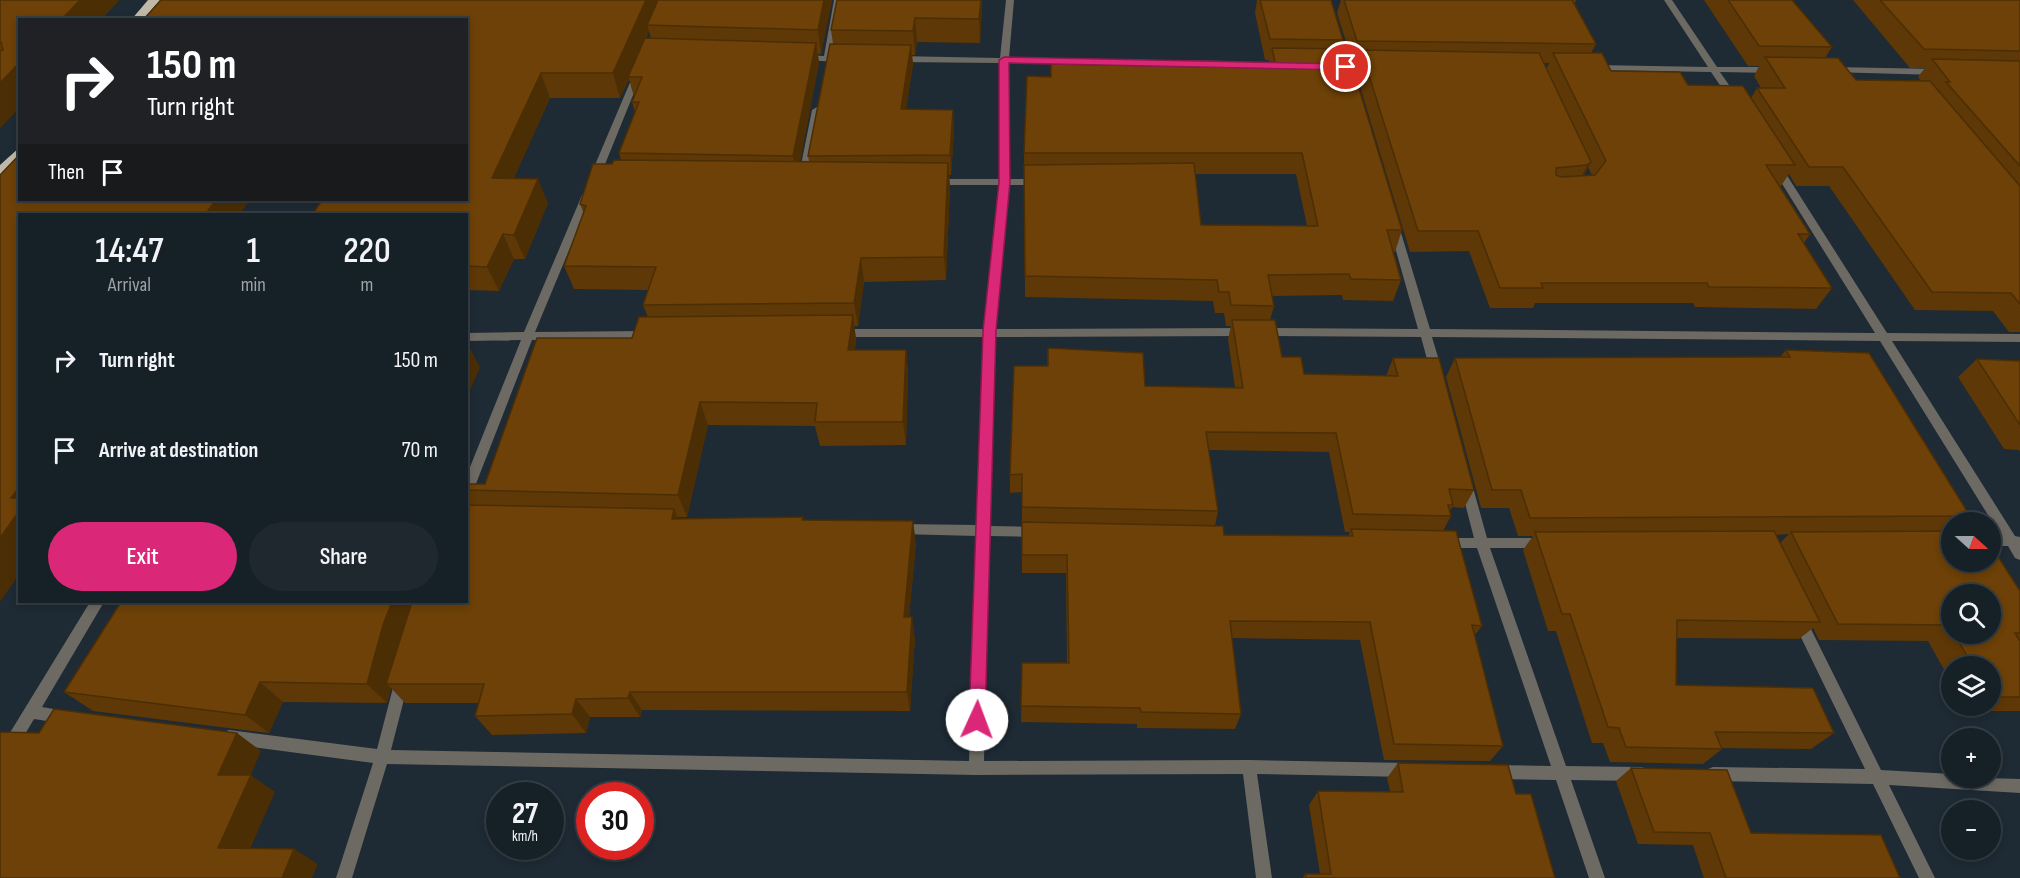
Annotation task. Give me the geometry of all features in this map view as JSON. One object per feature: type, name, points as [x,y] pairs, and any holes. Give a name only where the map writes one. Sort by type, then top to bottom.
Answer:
[{"type":"highway","points":[[138,18],[154,0]]},
{"type":"highway","points":[[0,173],[18,153]]},
{"type":"street","points":[[825,70],[838,0]]},
{"type":"street","points":[[976,768],[990,331],[1005,182],[1004,60],[1010,0]]},
{"type":"street","points":[[1668,0],[1740,109]]},
{"type":"street","points":[[794,58],[851,59]]},
{"type":"street","points":[[886,59],[1240,64]]},
{"type":"street","points":[[468,489],[528,336],[642,63]]},
{"type":"street","points":[[1583,68],[1784,70]]},
{"type":"street","points":[[1819,70],[1948,72]]},
{"type":"street","points":[[1900,71],[1908,80]]},
{"type":"street","points":[[803,182],[818,104]]},
{"type":"street","points":[[1771,159],[1884,339],[2016,541],[2020,554]]},
{"type":"street","points":[[594,178],[606,178]]},
{"type":"street","points":[[791,182],[814,182]]},
{"type":"street","points":[[921,182],[1052,182]]},
{"type":"street","points":[[1389,209],[1426,332],[1440,388]]},
{"type":"street","points":[[824,333],[1426,332],[1884,339],[2020,338]]},
{"type":"street","points":[[468,337],[658,335]]},
{"type":"street","points":[[1464,477],[1482,543],[1563,773],[1597,878]]},
{"type":"street","points":[[889,528],[1053,533]]},
{"type":"street","points":[[1436,542],[1552,543]]},
{"type":"street","points":[[0,763],[96,603]]},
{"type":"street","points":[[1793,606],[1927,878]]},
{"type":"street","points":[[344,878],[382,757],[405,668]]},
{"type":"street","points":[[32,712],[78,718]]},
{"type":"street","points":[[219,736],[382,757],[976,768],[1249,767],[1424,770]]},
{"type":"street","points":[[1249,767],[1264,878]]},
{"type":"street","points":[[1482,772],[1656,774]]},
{"type":"street","points":[[1702,774],[1879,777],[2020,786]]},
{"type":"building","points":[[0,0],[80,0],[63,18],[18,18],[18,64],[0,83],[0,51],[3,50],[0,42]]},
{"type":"building","points":[[161,0],[646,0],[613,73],[541,73],[492,178],[538,179],[514,235],[503,234],[487,267],[468,266],[468,213],[314,213],[321,201],[468,201],[468,18],[145,18]]},
{"type":"building","points":[[658,0],[824,0],[818,30],[647,25]]},
{"type":"building","points":[[837,0],[981,0],[979,19],[915,18],[913,31],[831,30]]},
{"type":"building","points":[[1260,0],[1331,0],[1343,40],[1270,39]]},
{"type":"building","points":[[1344,0],[1572,0],[1596,44],[1357,41]]},
{"type":"building","points":[[1728,0],[1792,0],[1832,47],[1759,46]]},
{"type":"building","points":[[1880,0],[2020,0],[2020,51],[1924,49]]},
{"type":"building","points":[[645,38],[816,43],[793,156],[619,153],[639,102],[632,102],[642,77],[628,77]]},
{"type":"building","points":[[830,44],[911,45],[901,109],[953,110],[950,155],[808,156]]},
{"type":"building","points":[[1272,48],[1347,49],[1402,230],[1387,230],[1401,280],[1351,279],[1349,274],[1268,275],[1274,306],[1231,305],[1229,292],[1219,292],[1217,280],[1025,276],[1024,165],[1194,163],[1201,225],[1318,226],[1302,153],[1024,153],[1027,76],[1051,77],[1051,64],[1217,67],[1216,62],[1275,62]]},
{"type":"building","points":[[1361,50],[1539,53],[1591,162],[1587,165],[1556,168],[1556,175],[1561,177],[1595,175],[1606,161],[1553,53],[1602,53],[1611,71],[1680,72],[1688,85],[1743,86],[1795,165],[1766,165],[1810,234],[1798,234],[1832,288],[1709,287],[1707,283],[1541,283],[1543,288],[1500,288],[1478,231],[1418,231]]},
{"type":"building","points":[[1765,57],[1838,58],[1856,80],[1930,81],[2020,186],[2020,304],[2011,293],[1932,292],[1843,167],[1809,167],[1757,88],[1785,88]]},
{"type":"building","points":[[1932,59],[2020,61],[2020,166],[1946,82],[1950,82]]},
{"type":"building","points":[[18,156],[18,201],[215,201],[207,212],[226,212],[18,213],[18,489],[11,498],[18,498],[18,513],[0,538],[0,175]]},
{"type":"building","points":[[614,160],[948,163],[944,257],[861,258],[854,303],[643,305],[656,267],[564,266],[586,206],[580,204],[593,164],[612,164]]},
{"type":"building","points":[[853,315],[848,350],[906,350],[903,422],[815,422],[817,403],[700,402],[678,495],[468,490],[468,484],[485,484],[537,338],[632,338],[639,317]]},
{"type":"building","points":[[1232,320],[1275,320],[1282,357],[1301,357],[1304,374],[1398,376],[1393,358],[1439,358],[1474,490],[1449,489],[1453,505],[1448,505],[1451,516],[1353,514],[1336,433],[1206,432],[1218,511],[1022,507],[1022,474],[1010,475],[1014,366],[1048,366],[1048,348],[1143,353],[1145,386],[1243,388]]},
{"type":"building","points":[[1786,350],[1869,353],[1968,512],[1941,512],[1941,516],[1530,518],[1521,490],[1492,490],[1455,358],[1790,357]]},
{"type":"building","points":[[1977,359],[2020,361],[2020,425]]},
{"type":"building","points":[[468,505],[674,509],[672,519],[803,517],[802,520],[913,521],[904,617],[912,617],[907,692],[630,692],[628,698],[576,699],[572,714],[475,716],[484,684],[386,684],[412,603],[468,603]]},
{"type":"building","points":[[1022,522],[1223,526],[1224,535],[1353,536],[1351,529],[1456,531],[1482,626],[1472,625],[1503,746],[1394,744],[1370,622],[1230,621],[1241,714],[1141,712],[1140,708],[1021,706],[1022,663],[1069,663],[1067,555],[1022,555]]},
{"type":"building","points":[[1774,531],[1820,622],[1677,620],[1676,685],[1813,688],[1834,733],[1715,732],[1722,749],[1626,747],[1619,728],[1608,727],[1570,614],[1562,614],[1535,532]]},
{"type":"building","points":[[1941,531],[1941,572],[2001,572],[2001,561],[2020,591],[2020,633],[2015,633],[2020,641],[2020,697],[2001,697],[2001,656],[1967,656],[1960,644],[2001,644],[2001,584],[1941,584],[1941,625],[1838,624],[1791,532]]},
{"type":"building","points":[[120,603],[392,603],[383,625],[367,684],[260,682],[245,715],[64,692]]},
{"type":"building","points":[[54,709],[237,733],[218,775],[251,775],[218,848],[294,849],[282,878],[0,878],[0,732],[39,733]]},
{"type":"building","points":[[1398,763],[1508,765],[1516,794],[1531,794],[1555,878],[1306,878],[1305,874],[1331,874],[1318,791],[1403,792]]},
{"type":"building","points":[[1631,768],[1727,770],[1751,833],[1881,835],[1900,878],[1726,878],[1710,833],[1654,832]]},
{"type":"route","points":[[977,720],[990,331],[1005,182],[1004,60],[1346,67]]}]
